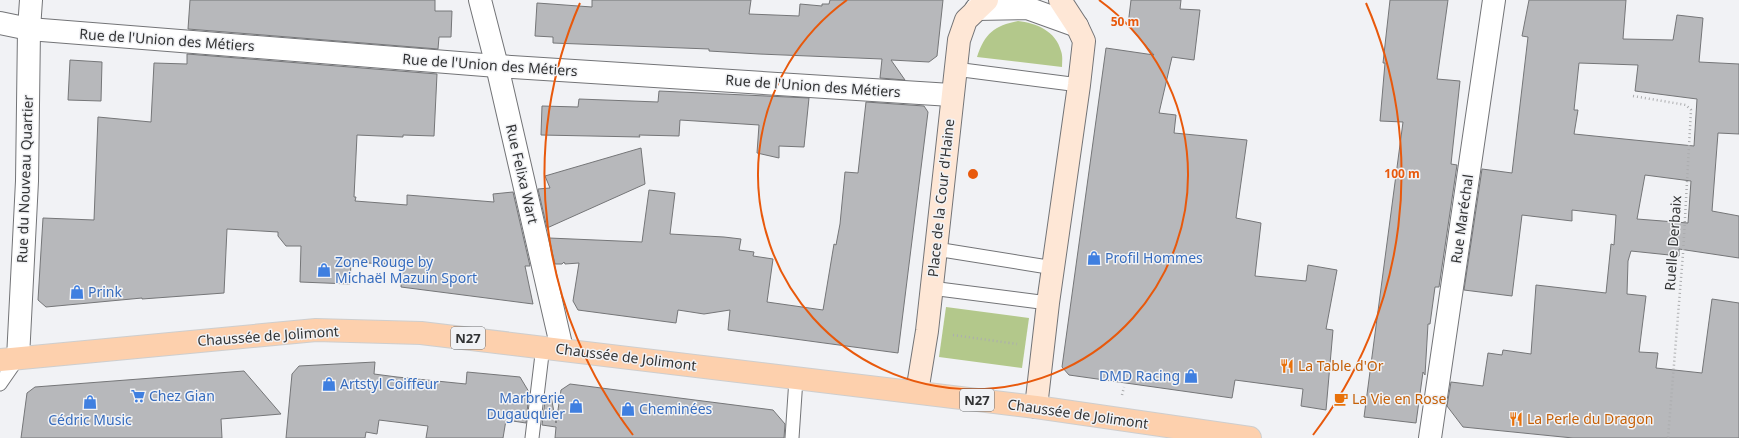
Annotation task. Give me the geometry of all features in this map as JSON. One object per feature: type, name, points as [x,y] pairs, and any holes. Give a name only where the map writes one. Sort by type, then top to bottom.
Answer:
[{"type":"main road","name":"Chaussée de Jolimont","points":[[9,359],[316,330],[421,332],[796,379],[918,392],[1036,407],[1250,438]]},
{"type":"street","name":"Rue du Nouveau Quartier","points":[[9,359],[27,181],[29,30],[31,0]]},
{"type":"street","name":"Rue Felixa Wart","points":[[480,0],[497,66],[552,348]]},
{"type":"street","points":[[1036,407],[1048,303],[1084,41],[1077,26],[1060,0]]},
{"type":"street","name":"Rue Maréchal","points":[[1430,438],[1494,0]]},
{"type":"street","name":"Place de la Cour d'Haine","points":[[918,392],[927,331],[951,95],[959,40],[966,20],[981,5],[1027,8],[1077,26]]},
{"type":"street","name":"Rue de l'Union des Métiers","points":[[0,23],[29,30],[497,66],[951,95]]},
{"type":"lane","points":[[955,69],[1079,85]]},
{"type":"lane","points":[[936,249],[1054,268]]},
{"type":"lane","points":[[931,288],[1048,303]]},
{"type":"lane","points":[[532,438],[552,348]]},
{"type":"lane","points":[[0,384],[9,359]]},
{"type":"lane","points":[[792,438],[796,379]]},
{"type":"path","name":"Ruelle Derbaix","points":[[1633,96],[1686,105],[1691,110],[1683,254],[1668,438]]},
{"type":"path","points":[[927,331],[1044,348]]},
{"type":"green space","points":[[1018,21],[1038,26],[1050,33],[1055,38],[1062,53],[1062,67],[977,57],[987,36],[1003,25]]},
{"type":"green space","points":[[946,307],[1029,318],[1022,368],[939,357]]},
{"type":"building","points":[[190,0],[435,0],[435,11],[452,11],[451,37],[439,37],[438,49],[188,29]]},
{"type":"building","points":[[592,0],[751,0],[749,14],[799,16],[800,4],[822,6],[822,4],[829,4],[830,0],[943,0],[937,56],[929,62],[891,60],[905,80],[880,78],[882,59],[759,54],[709,51],[709,49],[553,43],[553,37],[535,36],[537,3],[592,7]]},
{"type":"building","points":[[1131,0],[1181,0],[1180,9],[1200,10],[1194,60],[1172,57],[1159,113],[1176,115],[1174,133],[1247,140],[1236,218],[1261,223],[1255,276],[1306,281],[1308,265],[1337,270],[1326,329],[1333,330],[1326,410],[1301,406],[1303,389],[1235,380],[1232,398],[1069,375],[1062,367],[1106,48],[1154,55],[1128,25]]},
{"type":"building","points":[[1390,0],[1448,0],[1437,79],[1460,81],[1451,164],[1457,165],[1439,287],[1435,287],[1430,324],[1428,324],[1425,375],[1423,372],[1416,423],[1364,417],[1403,122],[1380,121],[1385,63],[1383,63]]},
{"type":"building","points":[[1529,0],[1626,0],[1623,39],[1673,40],[1677,15],[1703,18],[1699,62],[1739,64],[1739,134],[1718,133],[1712,211],[1739,216],[1739,258],[1679,249],[1679,256],[1631,251],[1628,261],[1627,294],[1646,296],[1639,352],[1658,353],[1656,368],[1702,373],[1712,299],[1739,303],[1739,438],[1573,438],[1463,427],[1447,406],[1451,382],[1483,386],[1488,353],[1502,355],[1503,350],[1531,354],[1536,285],[1606,293],[1611,244],[1614,245],[1616,215],[1572,210],[1572,221],[1522,215],[1512,296],[1464,290],[1482,169],[1512,173],[1528,37],[1522,36]],"holes":[[[1579,63],[1638,65],[1635,91],[1697,99],[1694,146],[1574,134],[1578,110],[1574,110]],[[1645,175],[1691,181],[1688,223],[1637,219]]]},
{"type":"building","points":[[187,54],[437,74],[434,136],[403,135],[403,137],[357,135],[355,201],[407,205],[407,195],[494,202],[493,194],[513,192],[530,266],[525,266],[533,304],[401,287],[402,265],[351,262],[350,284],[300,282],[301,246],[286,246],[278,236],[278,232],[227,229],[224,293],[142,298],[46,307],[38,300],[43,218],[94,220],[98,117],[151,122],[154,63],[187,64]]},
{"type":"building","points":[[70,60],[102,62],[101,101],[68,100]]},
{"type":"building","points":[[659,91],[809,98],[804,147],[779,146],[779,158],[757,153],[759,125],[680,120],[679,136],[639,135],[640,137],[541,135],[542,106],[578,107],[579,99],[658,102]]},
{"type":"building","points":[[866,102],[924,106],[928,112],[898,353],[728,330],[730,310],[704,314],[678,310],[676,323],[578,310],[573,301],[579,263],[565,264],[564,262],[562,264],[555,264],[549,238],[642,242],[649,190],[675,193],[670,234],[741,239],[739,250],[754,252],[753,256],[773,259],[767,302],[823,310],[834,244],[836,245],[840,224],[845,172],[858,173]]},
{"type":"building","points":[[641,148],[645,184],[547,228],[538,189],[550,188],[545,176]]},
{"type":"building","points":[[375,362],[374,374],[397,377],[466,384],[467,372],[520,377],[529,392],[526,423],[506,420],[503,438],[426,438],[428,426],[379,420],[377,434],[366,432],[365,438],[286,438],[292,374],[299,366]]},
{"type":"building","points":[[244,371],[281,414],[221,419],[222,438],[21,438],[27,393],[35,387]]},
{"type":"building","points":[[570,384],[773,410],[785,424],[784,438],[555,438],[556,427],[542,425],[545,401],[551,396],[556,423],[561,390]]},
{"type":"place","name":"Profil Hommes","points":[[1094,258]]},
{"type":"place","name":"Zone Rouge by Michaël Mazuin Sport","points":[[324,270]]},
{"type":"place","name":"Prink","points":[[77,292]]},
{"type":"place","name":"La Table d'Or","points":[[1287,366]]},
{"type":"place","name":"DMD Racing","points":[[1191,376]]},
{"type":"place","name":"Artstyl Coiffeur","points":[[329,384]]},
{"type":"place","name":"Chez Gian","points":[[138,396]]},
{"type":"place","name":"La Vie en Rose","points":[[1341,399]]},
{"type":"place","name":"Cédric Music","points":[[90,402]]},
{"type":"place","name":"Marbrerie Dugauquier","points":[[576,406]]},
{"type":"place","name":"Cheminées","points":[[628,409]]},
{"type":"place","name":"La Perle du Dragon","points":[[1516,419]]}]
